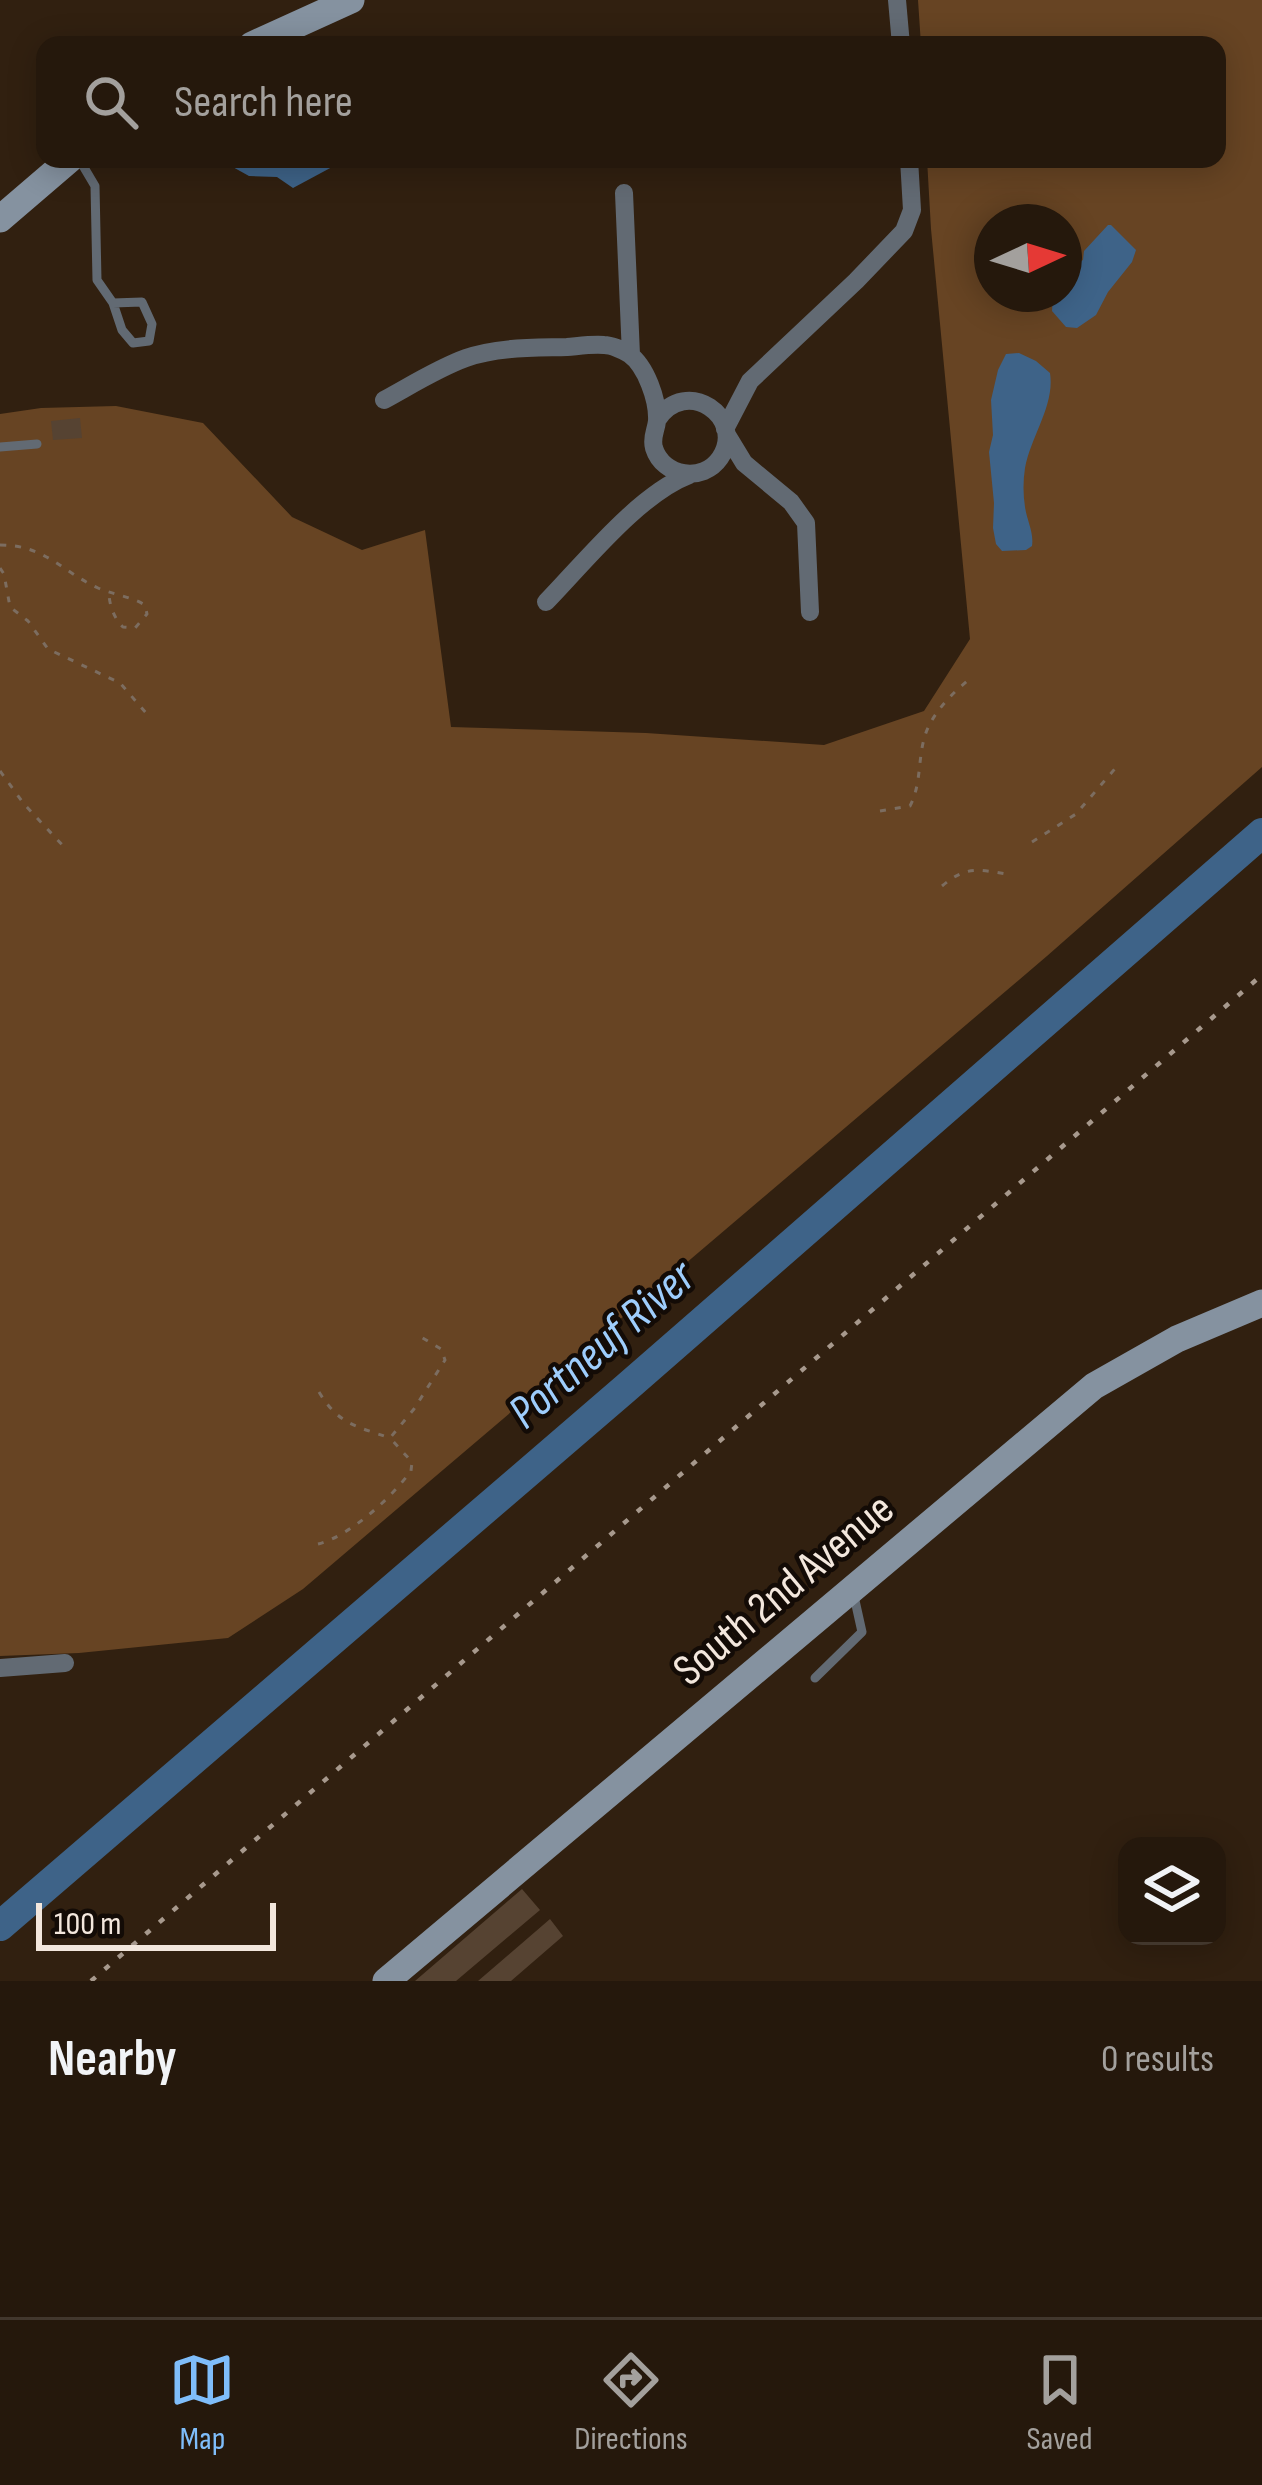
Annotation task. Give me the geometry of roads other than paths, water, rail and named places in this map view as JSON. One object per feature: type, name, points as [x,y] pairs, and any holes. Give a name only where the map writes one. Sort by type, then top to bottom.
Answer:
[{"type":"street","points":[[272,36],[351,0]]},
{"type":"street","points":[[897,0],[900,36]]},
{"type":"street","points":[[0,219],[60,168]]},
{"type":"street","points":[[646,501],[657,420],[672,404],[696,401],[749,381],[856,281],[904,231],[912,210],[910,168]]},
{"type":"street","points":[[624,194],[631,355]]},
{"type":"street","points":[[384,400],[464,358],[497,350],[607,344],[631,355],[646,375],[657,420]]},
{"type":"street","points":[[646,375],[718,413],[744,463],[791,502],[806,523],[810,612]]},
{"type":"street","points":[[545,602],[667,483],[720,458],[749,381]]},
{"type":"street","points":[[656,453],[668,467],[762,478]]},
{"type":"street","name":"South 2nd Avenue","points":[[386,1981],[1094,1386],[1177,1339],[1262,1303]]},
{"type":"street","points":[[0,1668],[64,1664]]},
{"type":"lane","points":[[85,168],[95,186],[97,280],[133,343],[149,340],[152,324],[142,302],[113,303]]},
{"type":"lane","points":[[0,447],[37,443]]},
{"type":"lane","points":[[815,1678],[862,1632],[852,1587]]},
{"type":"water","points":[[235,168],[330,168],[293,188],[277,177],[249,176]]},
{"type":"water","points":[[1108,225],[1136,250],[1096,315],[1077,328],[1066,327],[1053,312],[1082,312],[1084,251]]},
{"type":"water","points":[[1019,353],[1050,373],[1051,385],[1024,473],[1032,546],[1002,551],[993,528],[991,400],[1006,354]]},
{"type":"waterway","name":"Portneuf River","points":[[0,1926],[1262,833]]},
{"type":"railway","points":[[91,1981],[1262,975]]}]
